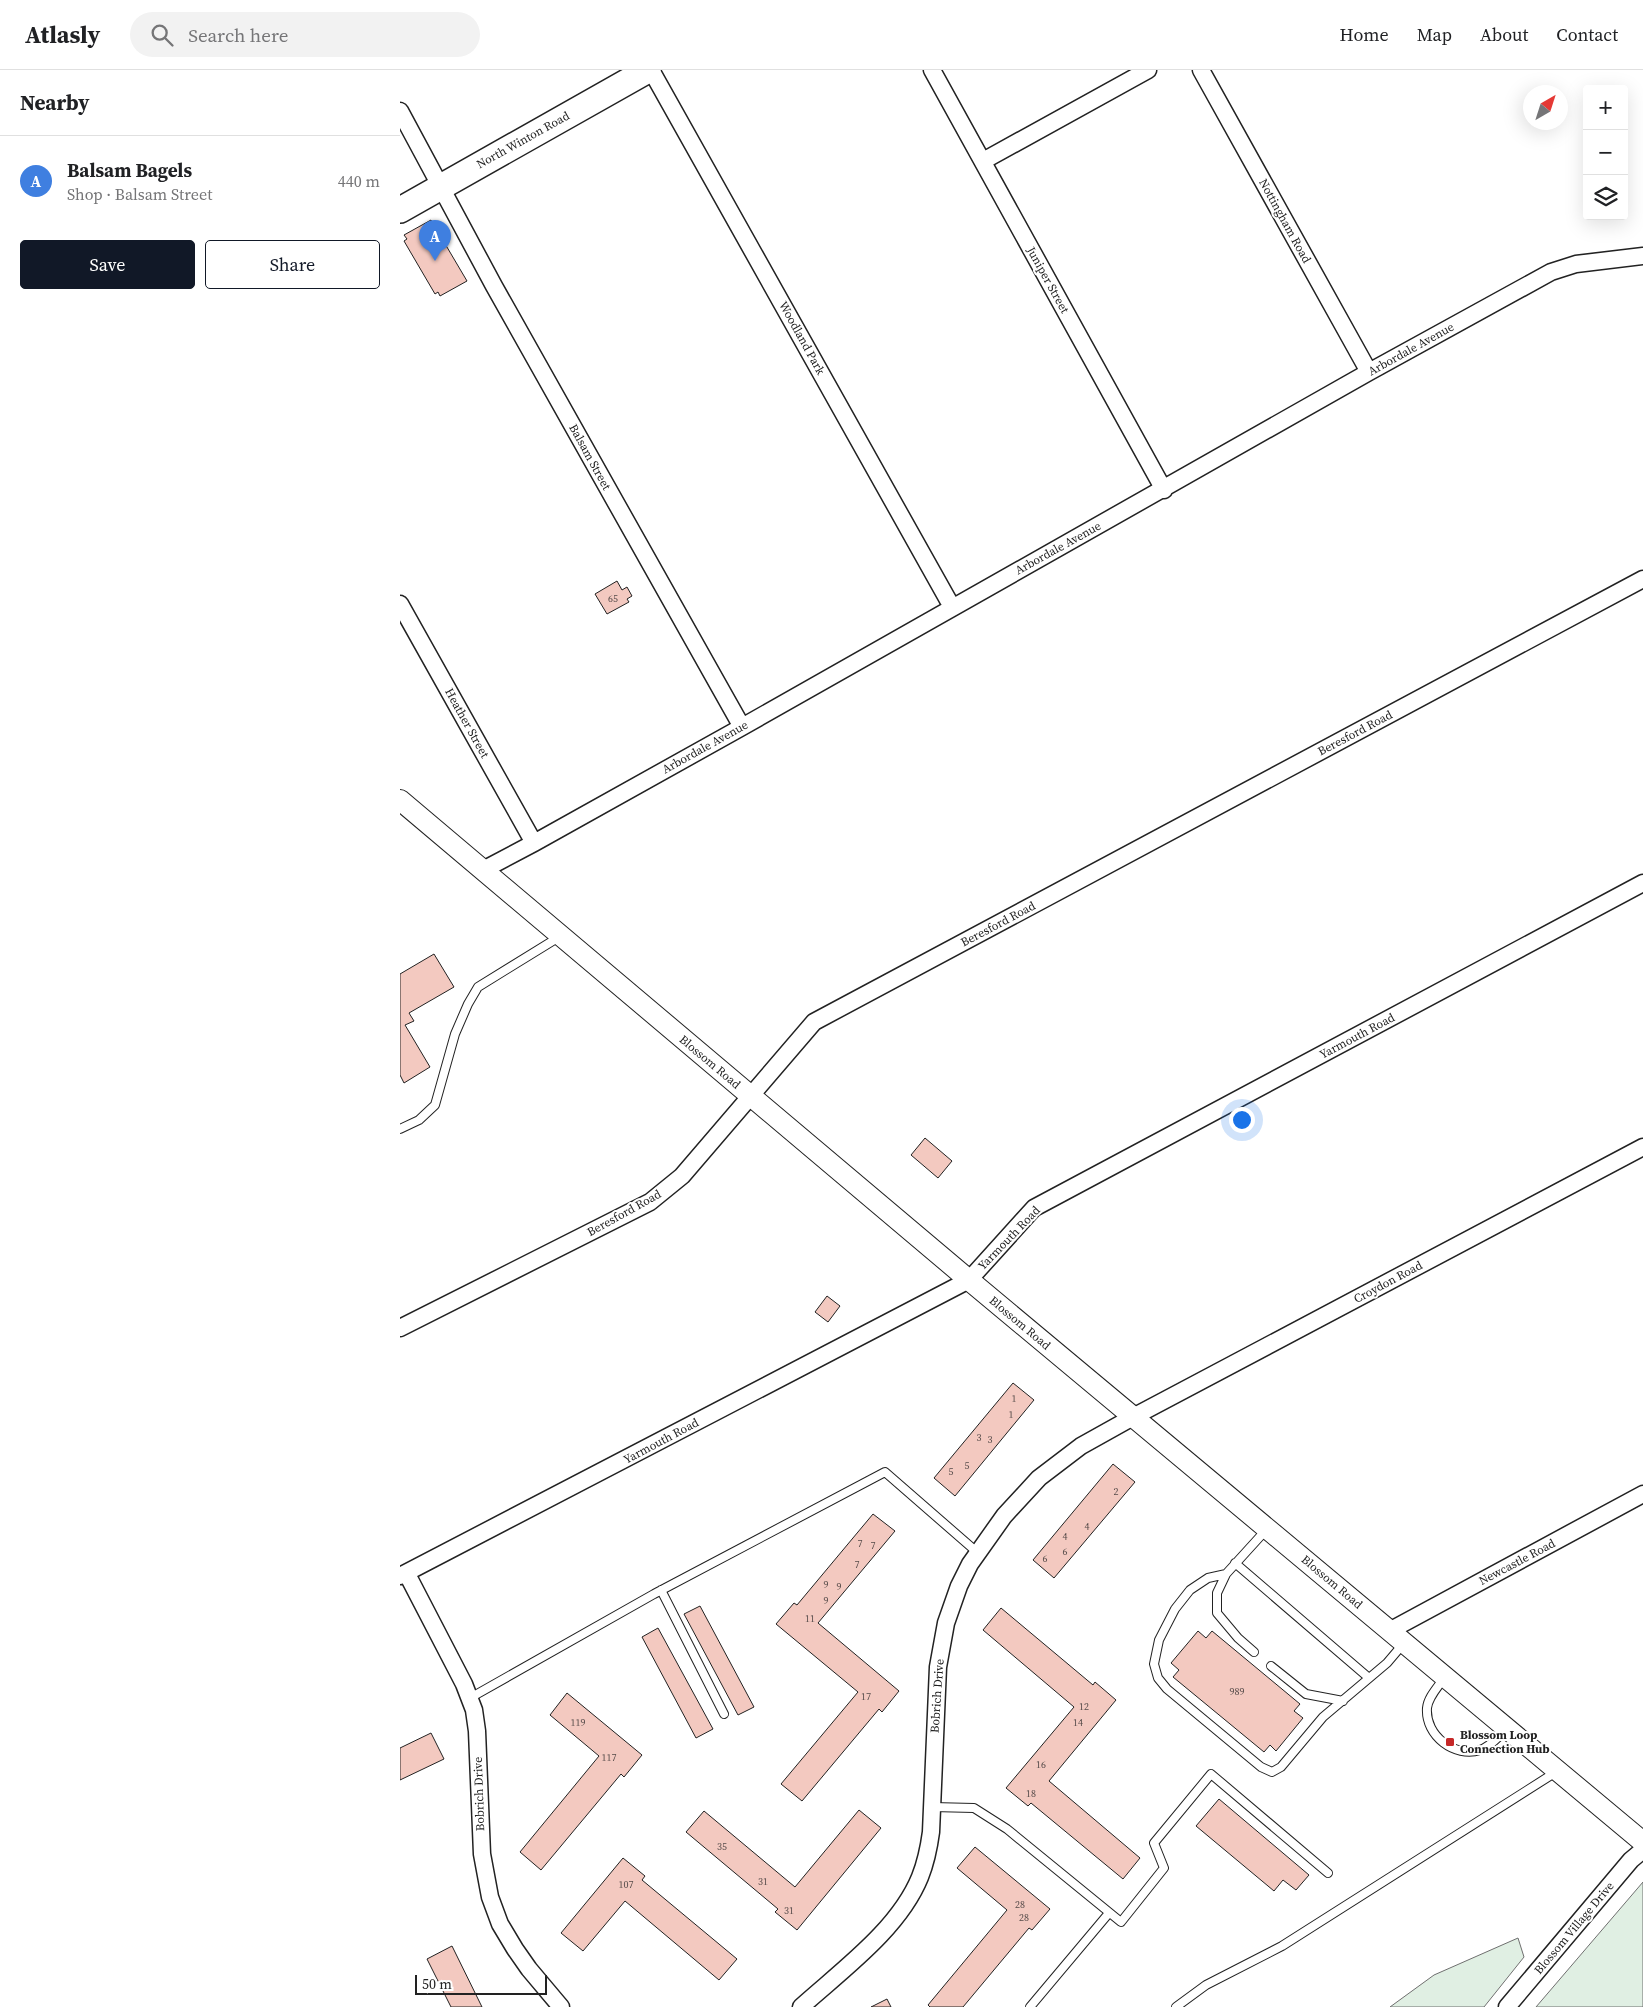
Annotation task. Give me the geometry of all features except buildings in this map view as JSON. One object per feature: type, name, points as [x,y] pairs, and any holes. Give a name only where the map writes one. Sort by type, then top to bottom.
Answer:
[{"type":"main road","name":"North Winton Road","points":[[400,210],[648,70]]},
{"type":"street","name":"Woodland Park","points":[[652,70],[952,607]]},
{"type":"street","name":"Juniper Street","points":[[932,70],[1164,490]]},
{"type":"street","points":[[983,161],[1148,70]]},
{"type":"street","name":"Nottingham Road","points":[[1201,70],[1369,372]]},
{"type":"street","name":"Balsam Street","points":[[400,111],[439,187],[742,727]]},
{"type":"street","name":"Arbordale Avenue","points":[[483,870],[534,844],[952,607],[1164,490],[1369,372],[1563,267],[1643,256]]},
{"type":"street","name":"Beresford Road","points":[[400,1328],[650,1202],[682,1176],[814,1022],[1643,578]]},
{"type":"street","name":"Heather Street","points":[[400,604],[534,844]]},
{"type":"street","name":"Blossom Road","points":[[400,800],[1133,1418],[1398,1636],[1643,1842]]},
{"type":"street","name":"Yarmouth Road","points":[[403,1575],[969,1280],[1034,1208],[1643,883]]},
{"type":"street","name":"Croydon Road","points":[[1133,1418],[1643,1147]]},
{"type":"street","name":"Bobrich Drive","points":[[801,2007],[872,1943],[903,1908],[920,1877],[928,1855],[938,1667],[951,1605],[959,1586],[978,1553],[1004,1516],[1039,1478],[1081,1446],[1133,1418]]},
{"type":"street","name":"Newcastle Road","points":[[1398,1636],[1643,1494]]},
{"type":"street","name":"Bobrich Drive","points":[[403,1575],[470,1698],[474,1710],[477,1731],[482,1854],[490,1897],[500,1924],[515,1949],[561,2007]]},
{"type":"street","name":"Blossom Village Drive","points":[[1507,2007],[1632,1860],[1643,1850]]},
{"type":"lane","points":[[400,1129],[418,1120],[435,1105],[455,1034],[468,1004],[478,987],[561,936]]},
{"type":"lane","points":[[470,1698],[661,1590],[885,1472],[978,1553]]},
{"type":"lane","points":[[1254,1652],[1238,1638],[1217,1614],[1217,1593],[1226,1574],[1267,1528]]},
{"type":"lane","points":[[1235,1563],[1369,1678]]},
{"type":"lane","points":[[1226,1574],[1208,1578],[1190,1590],[1175,1609],[1159,1640],[1154,1664],[1158,1678],[1167,1689],[1261,1767],[1272,1772],[1281,1767],[1323,1717],[1387,1662],[1398,1636]]},
{"type":"lane","points":[[661,1590],[724,1714]]},
{"type":"lane","points":[[1271,1666],[1306,1694],[1343,1701]]},
{"type":"lane","points":[[1446,1676],[1432,1695],[1427,1708],[1436,1736],[1449,1747],[1464,1752],[1481,1750],[1508,1728]]},
{"type":"lane","points":[[1176,2007],[1206,1985],[1282,1946],[1558,1771]]},
{"type":"lane","points":[[932,1807],[974,1808],[1007,1829],[1120,1922],[1164,1868],[1154,1843],[1211,1774],[1328,1873]]},
{"type":"lane","points":[[1030,2007],[1110,1913]]},
{"type":"green space","points":[[1643,1882],[1643,2007],[1536,2007]]},
{"type":"green space","points":[[1518,1938],[1524,1957],[1484,2007],[1390,2007],[1434,1975]]},
{"type":"place","name":"Balsam Bagels","points":[[435,261]]},
{"type":"place","name":"Blossom Loop Connection Hub","points":[[1450,1742]]}]
